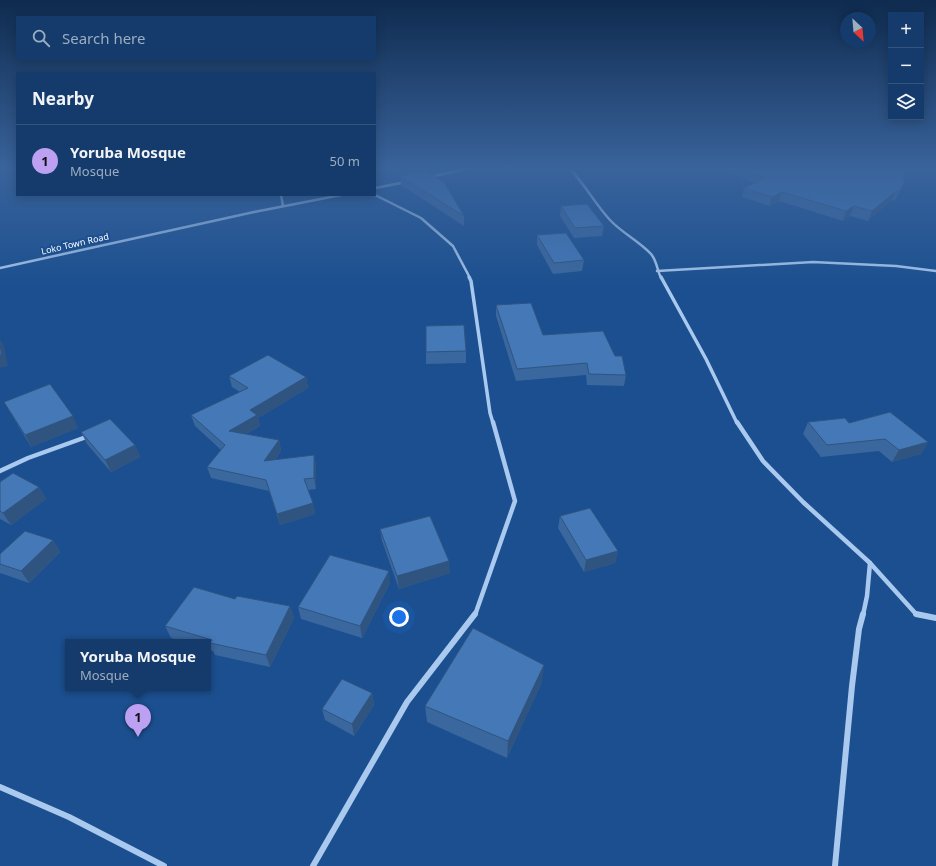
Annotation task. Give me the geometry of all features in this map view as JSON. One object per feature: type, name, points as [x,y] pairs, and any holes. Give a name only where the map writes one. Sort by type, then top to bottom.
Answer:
[{"type":"street","name":"Loko Town Road","points":[[0,268],[273,208]]},
{"type":"street","points":[[313,866],[407,702],[476,614],[515,501],[490,413],[471,281],[453,246],[421,218],[402,208]]},
{"type":"street","points":[[600,208],[616,227],[642,245],[655,260],[657,271],[706,359],[740,429],[759,454],[803,502],[870,563],[916,614],[936,618]]},
{"type":"street","points":[[657,271],[813,262],[896,266],[936,272]]},
{"type":"street","points":[[0,471],[28,458],[91,435]]},
{"type":"street","points":[[835,866],[852,686],[859,628],[867,596],[870,563]]},
{"type":"street","points":[[0,787],[69,818],[164,866]]},
{"type":"building","points":[[452,208],[460,208],[464,216]]},
{"type":"building","points":[[563,208],[590,208],[604,226],[575,228]]},
{"type":"building","points":[[837,208],[850,208],[846,211]]},
{"type":"building","points":[[863,208],[875,208],[872,211]]},
{"type":"building","points":[[566,233],[584,260],[554,263],[537,235]]},
{"type":"building","points":[[531,303],[543,335],[603,331],[615,356],[622,356],[626,375],[589,374],[587,363],[517,369],[496,305]]},
{"type":"building","points":[[464,325],[466,351],[426,352],[426,326]]},
{"type":"building","points":[[268,355],[306,377],[250,410],[257,415],[229,431],[279,440],[264,461],[314,455],[314,478],[304,479],[313,503],[277,514],[266,480],[207,467],[225,445],[191,415],[248,388],[229,376]]},
{"type":"building","points":[[50,384],[73,416],[25,435],[4,402]]},
{"type":"building","points":[[890,412],[928,442],[899,450],[885,439],[827,445],[808,422],[845,418],[849,423]]},
{"type":"building","points":[[110,419],[135,445],[105,460],[81,432]]},
{"type":"building","points":[[13,473],[39,487],[3,513],[0,511],[0,482]]},
{"type":"building","points":[[590,508],[618,551],[586,560],[560,516]]},
{"type":"building","points":[[430,516],[449,561],[397,576],[380,529]]},
{"type":"building","points":[[25,531],[53,540],[21,571],[0,564],[0,554]]},
{"type":"building","points":[[330,555],[389,571],[360,626],[298,607]]},
{"type":"building","points":[[194,587],[235,599],[237,596],[290,606],[266,655],[211,643],[211,639],[165,626]]},
{"type":"building","points":[[473,628],[544,665],[508,741],[425,706]]},
{"type":"building","points":[[342,679],[372,693],[352,724],[322,709]]},
{"type":"place","name":"Yoruba Mosque","points":[[138,737]]}]
